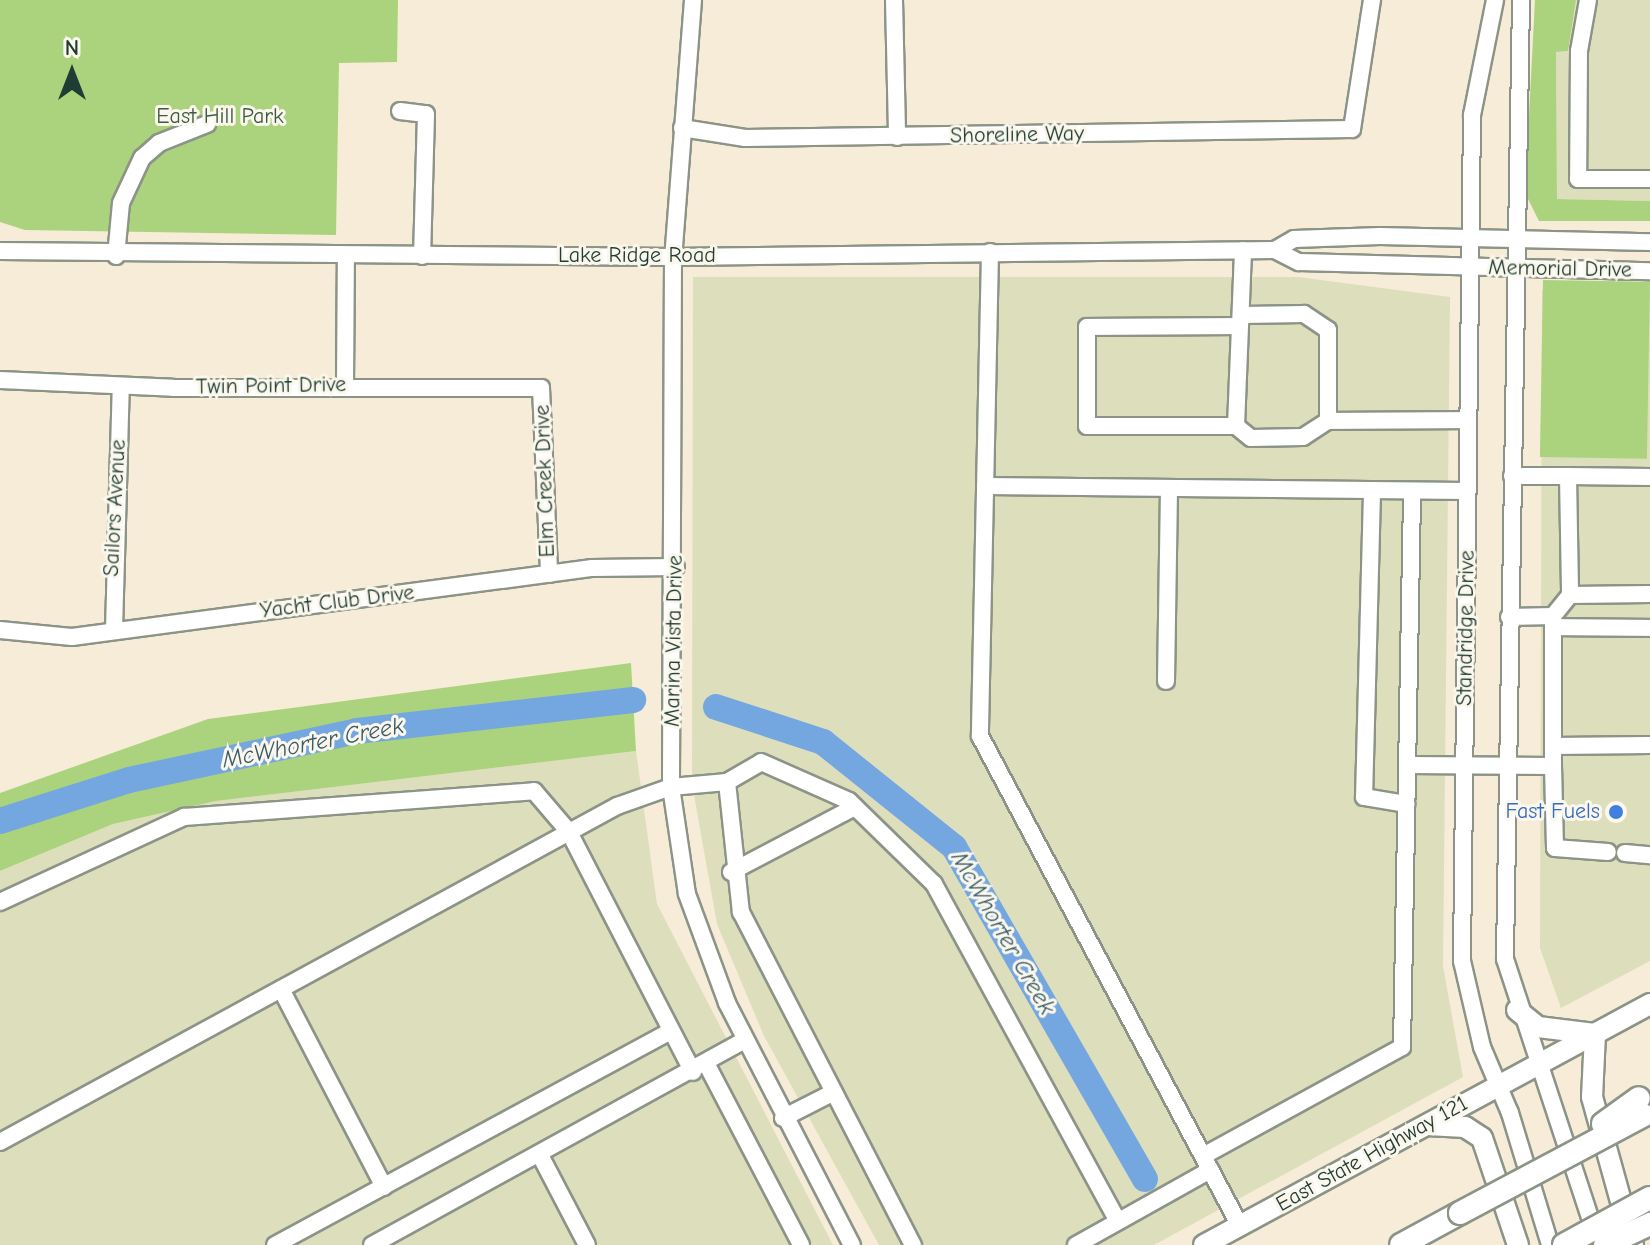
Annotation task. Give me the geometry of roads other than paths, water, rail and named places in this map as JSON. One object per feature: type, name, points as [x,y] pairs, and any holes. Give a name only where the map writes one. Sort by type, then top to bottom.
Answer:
[{"type":"highway","points":[[1401,1245],[1544,1168],[1646,1104]]},
{"type":"highway","points":[[1564,1245],[1650,1198]]},
{"type":"highway","points":[[1605,1245],[1650,1224]]},
{"type":"main road","name":"East State Highway 121","points":[[1204,1245],[1650,1004]]},
{"type":"main road","points":[[1517,1010],[1538,1027],[1595,1034],[1592,1097],[1633,1245]]},
{"type":"main road","points":[[1427,1125],[1465,1127],[1482,1138],[1518,1245]]},
{"type":"street","name":"Marina Vista Drive","points":[[693,0],[673,257],[676,567],[671,787],[687,894],[745,1040],[783,1118],[852,1245]]},
{"type":"street","points":[[894,0],[897,137]]},
{"type":"street","name":"Shoreline Way","points":[[682,128],[745,138],[1352,129],[1372,0]]},
{"type":"street","name":"Standridge Drive","points":[[1495,0],[1472,115],[1462,961],[1550,1245]]},
{"type":"street","name":"Standridge Drive","points":[[1521,0],[1505,959],[1517,1010],[1539,1062],[1598,1245]]},
{"type":"street","points":[[1588,0],[1579,51],[1578,179],[1650,179]]},
{"type":"street","points":[[400,111],[426,114],[422,256]]},
{"type":"street","points":[[116,256],[121,203],[142,158],[159,143],[207,124]]},
{"type":"street","name":"Lake Ridge Road","points":[[1275,250],[1294,239],[1470,239]]},
{"type":"street","name":"Memorial Drive","points":[[1470,239],[1650,242]]},
{"type":"street","points":[[1236,426],[1243,250]]},
{"type":"street","name":"Lake Ridge Road","points":[[0,251],[116,256],[673,257],[1275,250],[1299,262],[1469,267]]},
{"type":"street","points":[[990,252],[980,736],[1240,1226]]},
{"type":"street","points":[[345,385],[346,256]]},
{"type":"street","name":"Memorial Drive","points":[[1469,267],[1650,271]]},
{"type":"street","points":[[1328,421],[1328,330],[1304,314],[1239,321],[1087,327],[1087,426],[1236,426],[1251,438],[1303,437],[1328,421],[1468,420]]},
{"type":"street","name":"Twin Point Drive","points":[[0,380],[121,386],[541,388]]},
{"type":"street","name":"Sailors Avenue","points":[[114,630],[121,386]]},
{"type":"street","name":"Elm Creek Drive","points":[[541,388],[549,574]]},
{"type":"street","points":[[1512,476],[1650,477]]},
{"type":"street","points":[[1568,476],[1570,595],[1553,622],[1555,848],[1650,855]]},
{"type":"street","points":[[985,486],[1412,494],[1467,491]]},
{"type":"street","points":[[1166,681],[1169,489]]},
{"type":"street","points":[[1372,493],[1364,797],[1406,804]]},
{"type":"street","points":[[1076,1245],[1206,1163],[1402,1047],[1412,494]]},
{"type":"street","name":"Yacht Club Drive","points":[[0,630],[72,637],[549,574],[676,567]]},
{"type":"street","points":[[1570,595],[1650,594]]},
{"type":"street","points":[[1509,617],[1650,628]]},
{"type":"street","points":[[1553,746],[1650,745]]},
{"type":"street","points":[[0,1142],[569,832],[671,787],[727,782],[761,762],[855,807],[934,884],[1118,1221]]},
{"type":"street","points":[[1407,765],[1553,766]]},
{"type":"street","points":[[727,782],[731,872],[741,912],[913,1245]]},
{"type":"street","points":[[0,902],[184,817],[534,791],[569,832],[671,1031],[700,1069],[801,1245]]},
{"type":"street","points":[[731,872],[855,807]]},
{"type":"street","points":[[281,989],[384,1187]]},
{"type":"street","points":[[275,1245],[671,1031]]},
{"type":"street","points":[[372,1245],[541,1157],[700,1069],[745,1040]]},
{"type":"street","points":[[783,1118],[834,1092]]},
{"type":"street","points":[[541,1157],[587,1245]]},
{"type":"waterway","name":"McWhorter Creek","points":[[0,821],[129,780],[357,731],[633,700]]},
{"type":"waterway","name":"McWhorter Creek","points":[[716,707],[823,742],[954,847],[1145,1179]]},
{"type":"place","name":"Fast Fuels","points":[[1616,812]]},
{"type":"park label","name":"East Hill Park","points":[[220,117]]}]
